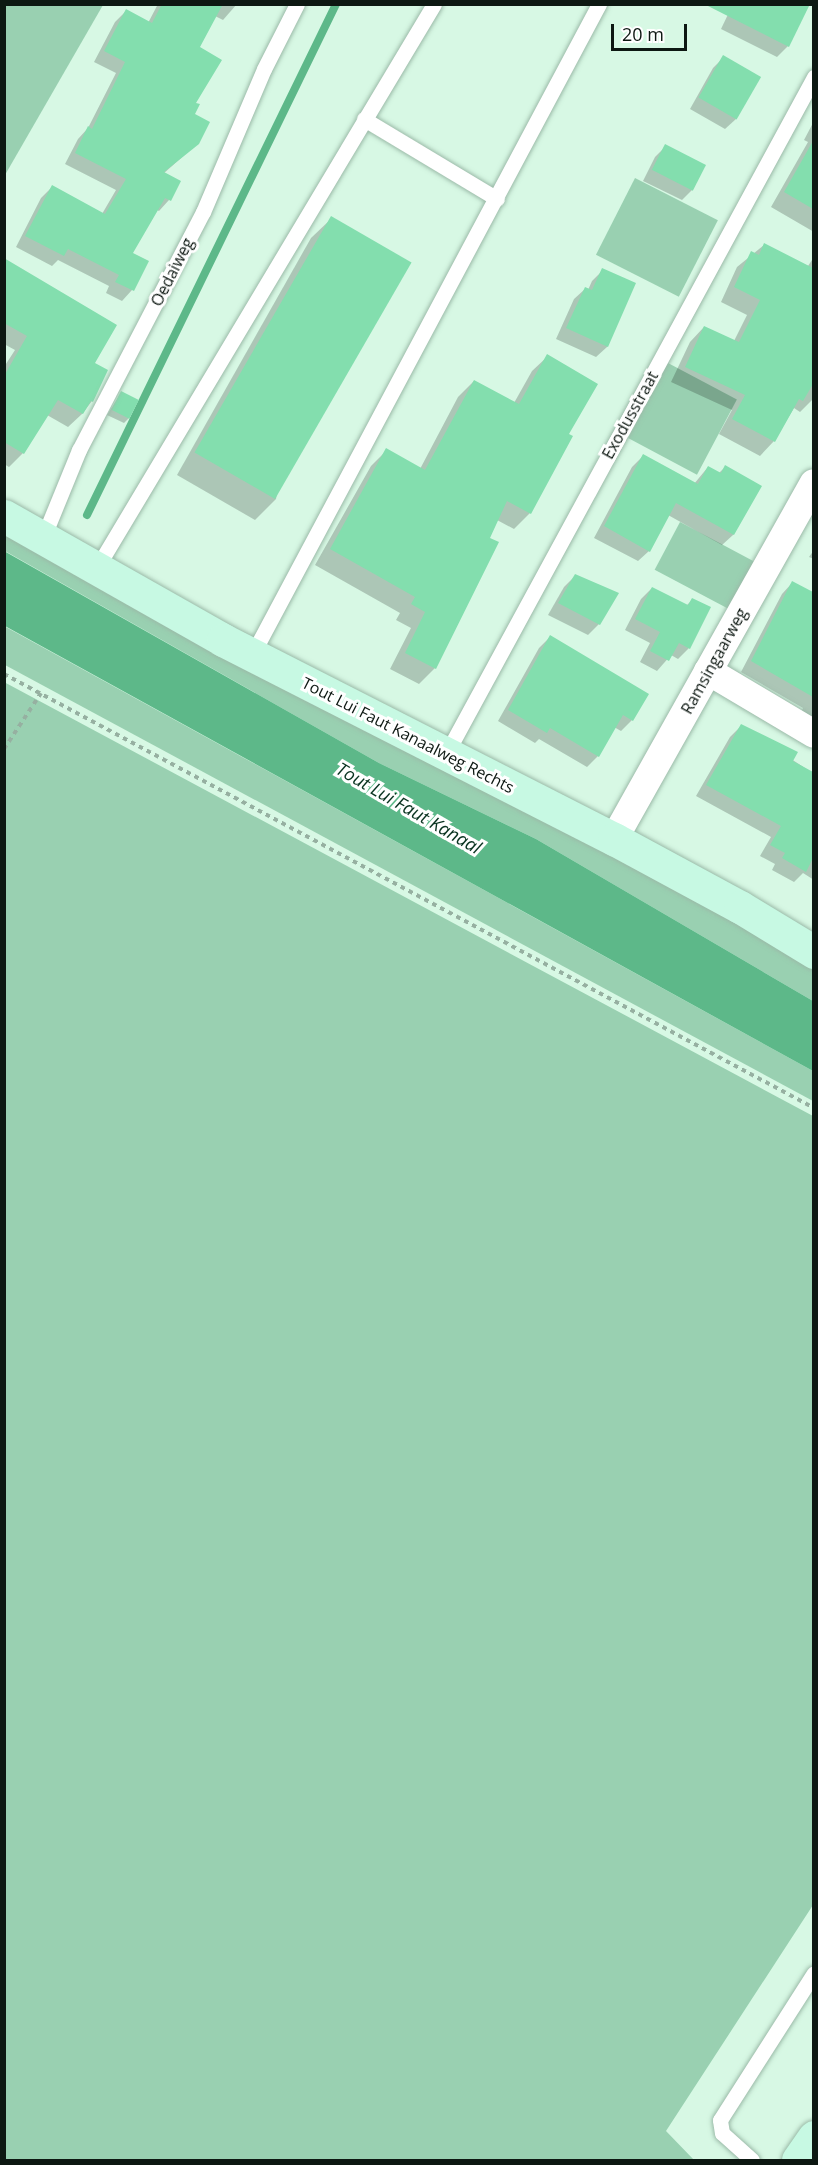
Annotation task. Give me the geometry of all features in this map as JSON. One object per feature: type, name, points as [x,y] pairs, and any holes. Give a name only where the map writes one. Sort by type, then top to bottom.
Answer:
[{"type":"street","name":"Ramsingaarweg","points":[[614,839],[813,483]]},
{"type":"street","name":"Tout Lui Faut Kanaalweg Rechts","points":[[4,516],[252,655],[614,839],[740,907],[813,952]]},
{"type":"street","points":[[708,672],[813,734]]},
{"type":"street","points":[[798,2160],[813,2137]]},
{"type":"lane","name":"Oedaiweg","points":[[43,538],[80,450],[203,212],[264,69],[297,4]]},
{"type":"lane","points":[[96,569],[434,4]]},
{"type":"lane","points":[[252,655],[599,4]]},
{"type":"lane","name":"Exodusstraat","points":[[446,754],[813,77]]},
{"type":"lane","points":[[364,119],[497,199]]},
{"type":"lane","points":[[752,2160],[722,2133],[720,2120],[813,1973]]},
{"type":"path","points":[[4,674],[813,1108]]},
{"type":"path","points":[[4,749],[41,693]]},
{"type":"shaded area","points":[[4,5],[103,5],[5,175]]},
{"type":"shaded area","points":[[635,178],[718,220],[679,297],[596,255]]},
{"type":"shaded area","points":[[668,363],[737,400],[697,475],[628,438]]},
{"type":"shaded area","points":[[680,522],[754,561],[729,609],[655,570]]},
{"type":"shaded area","points":[[5,531],[712,905],[813,967],[813,1001],[536,839],[379,763],[5,551]]},
{"type":"shaded area","points":[[4,626],[813,1071],[813,1101],[5,665]]},
{"type":"shaded area","points":[[4,682],[813,1116],[813,1905],[666,2131],[694,2160],[5,2160]]},
{"type":"water","name":"Tout Lui Faut Kanaal","points":[[4,551],[379,763],[536,839],[813,1001],[813,1071],[5,626]]},
{"type":"building","points":[[162,4],[223,4],[200,47],[222,60],[196,103],[200,104],[195,114],[210,122],[199,144],[164,172],[181,181],[171,201],[165,198],[133,253],[149,261],[134,291],[115,282],[119,275],[68,249],[64,256],[25,236],[52,185],[105,214],[126,179],[75,153],[88,126],[92,129],[125,62],[104,51],[126,9],[152,23]]},
{"type":"building","points":[[704,4],[810,4],[789,47]]},
{"type":"building","points":[[723,55],[761,77],[737,119],[698,97]]},
{"type":"building","points":[[813,141],[813,209],[784,192]]},
{"type":"building","points":[[665,144],[706,165],[693,191],[652,170]]},
{"type":"building","points":[[331,216],[412,262],[275,499],[195,452]]},
{"type":"building","points":[[764,243],[813,268],[813,384],[803,401],[799,399],[775,442],[732,419],[745,395],[685,367],[704,326],[739,342],[760,300],[734,287],[751,251],[759,255]]},
{"type":"building","points":[[4,258],[117,325],[95,363],[108,370],[93,402],[91,401],[83,414],[58,400],[24,454],[4,442],[4,376],[27,336],[4,323]]},
{"type":"building","points":[[602,268],[636,283],[608,347],[566,328],[585,287],[592,290]]},
{"type":"building","points":[[547,354],[598,384],[569,434],[573,436],[531,514],[507,501],[490,538],[499,542],[436,669],[405,653],[425,612],[411,604],[415,597],[330,549],[386,448],[425,470],[474,380],[519,404]]},
{"type":"building","points":[[121,391],[139,400],[129,419],[111,410]]},
{"type":"building","points":[[643,454],[698,484],[708,466],[721,473],[725,465],[762,486],[734,535],[676,503],[650,552],[604,526]]},
{"type":"building","points":[[575,574],[619,593],[600,625],[558,603]]},
{"type":"building","points":[[792,581],[813,592],[813,697],[751,661]]},
{"type":"building","points":[[652,587],[688,605],[692,598],[711,607],[690,649],[679,643],[669,661],[650,651],[660,632],[635,619]]},
{"type":"building","points":[[550,635],[649,694],[633,721],[623,715],[599,757],[550,728],[547,733],[508,710]]},
{"type":"building","points":[[741,724],[798,752],[793,761],[813,772],[813,858],[806,872],[782,858],[785,853],[770,845],[781,826],[706,785]]},
{"type":"waterway","points":[[87,515],[336,4]]}]
